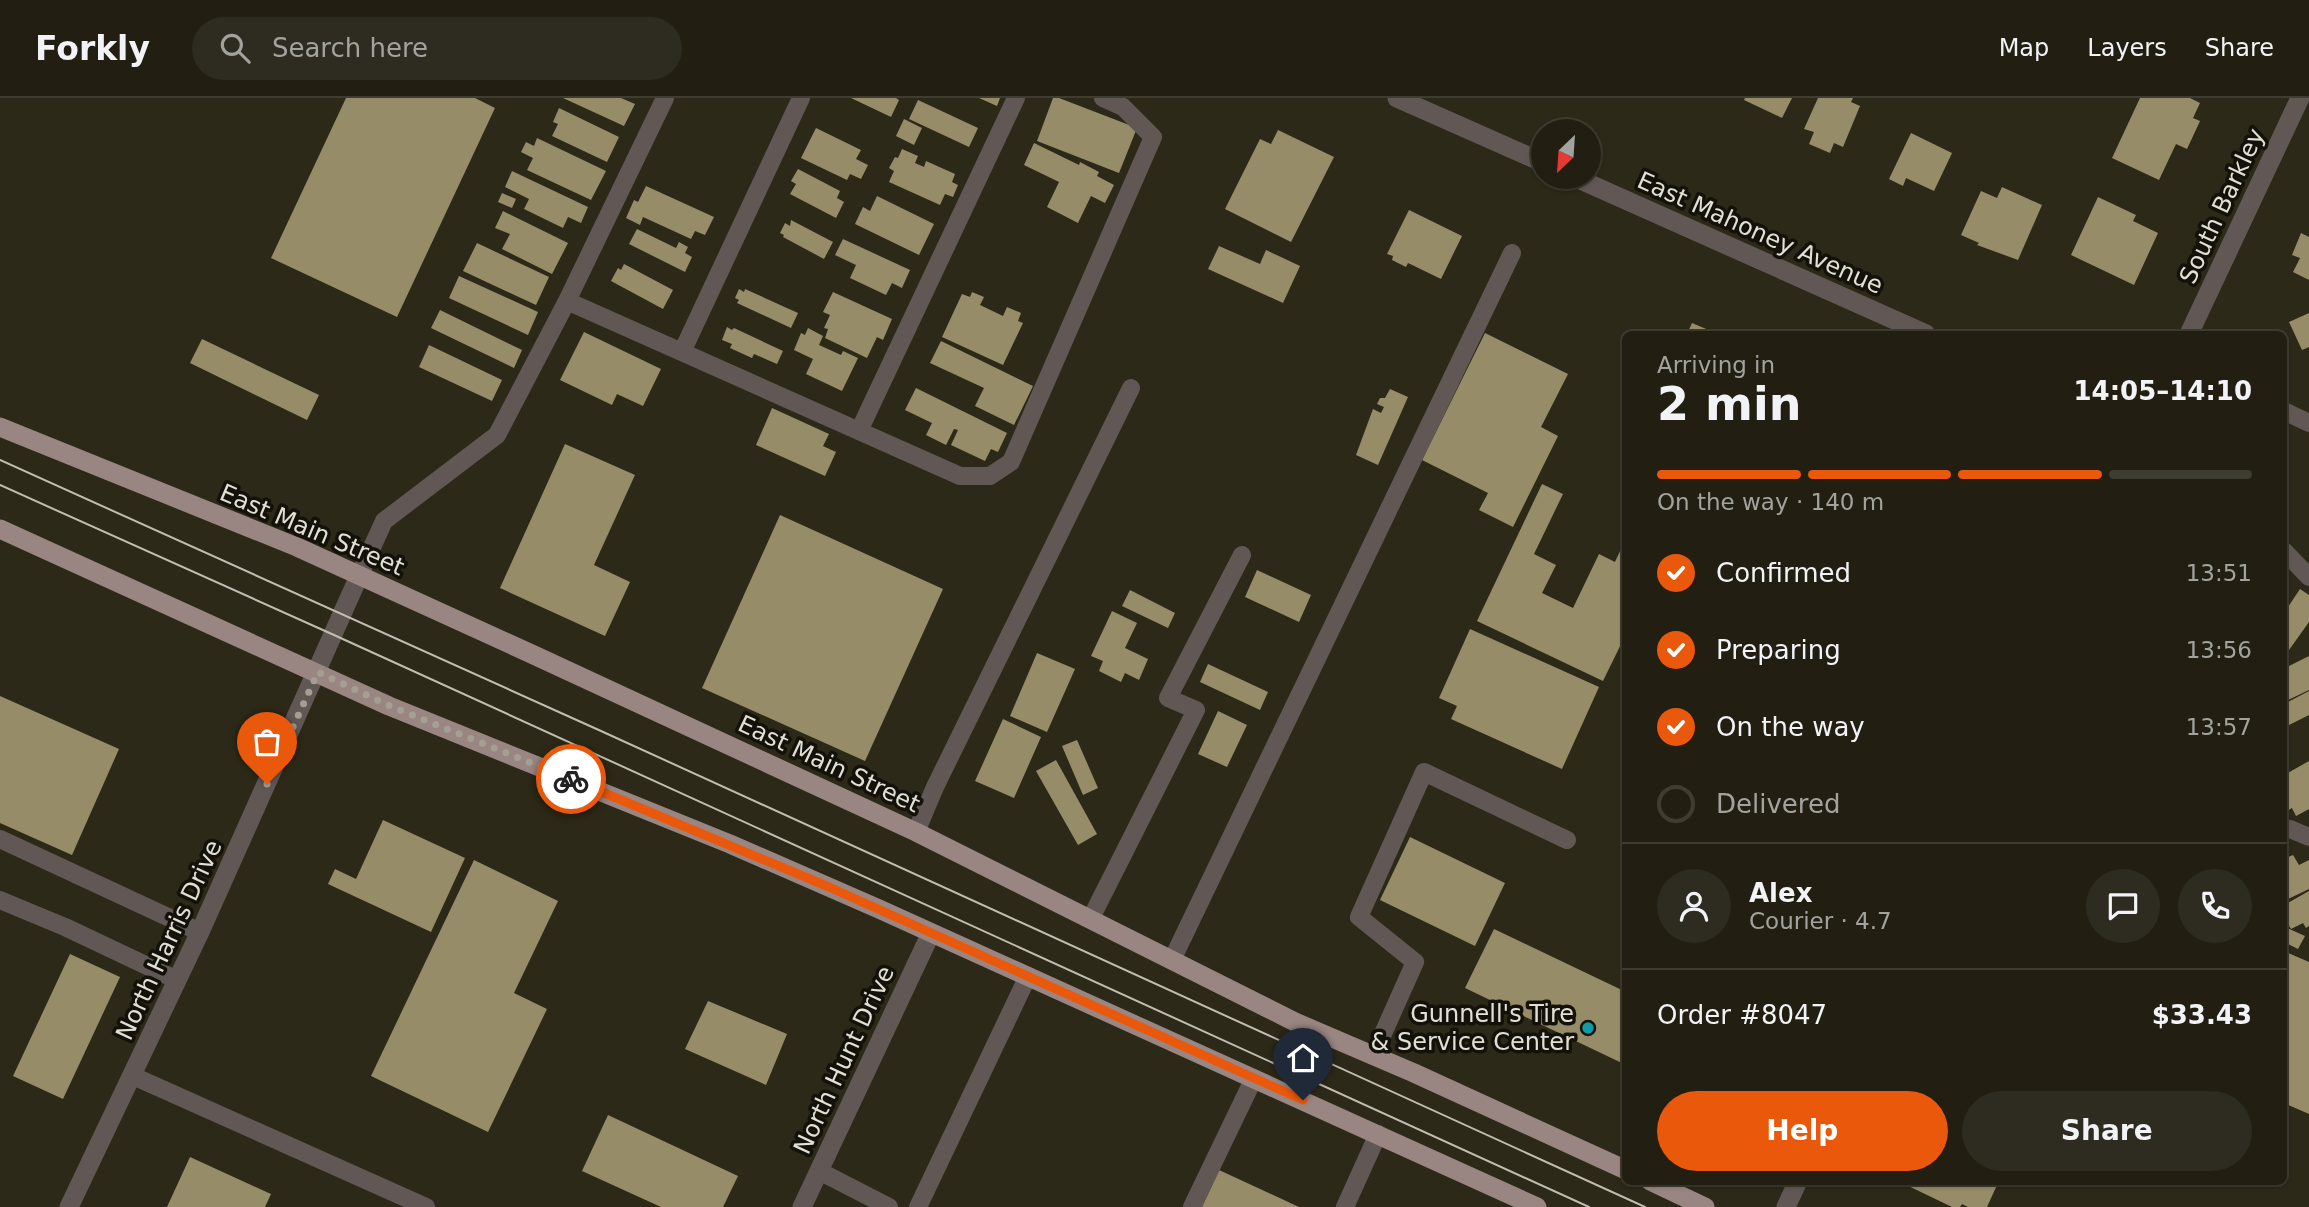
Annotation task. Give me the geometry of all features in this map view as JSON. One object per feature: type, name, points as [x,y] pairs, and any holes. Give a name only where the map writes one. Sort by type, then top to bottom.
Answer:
[{"type":"main road","name":"East Main Street","points":[[0,428],[297,547],[916,832],[1294,1022],[1622,1168]]},
{"type":"main road","points":[[0,529],[390,706],[730,844],[1378,1133],[1537,1207]]},
{"type":"main road","points":[[1658,1185],[1705,1207]]},
{"type":"street","points":[[1398,98],[1531,157]]},
{"type":"street","name":"South Barkley","points":[[2190,331],[2300,98]]},
{"type":"street","name":"East Mahoney Avenue","points":[[1601,189],[1919,331]]},
{"type":"street","name":"North Harris Drive","points":[[69,1207],[200,932],[359,576]]},
{"type":"street","name":"North Hunt Drive","points":[[802,1207],[931,933]]},
{"type":"street","points":[[1786,1207],[1796,1185]]},
{"type":"lane","points":[[359,576],[384,521],[497,435],[568,301],[665,98]]},
{"type":"lane","points":[[682,352],[801,98]]},
{"type":"lane","points":[[859,431],[1016,98]]},
{"type":"lane","points":[[568,301],[960,476],[989,476],[1011,461],[1153,137],[1123,107],[1102,98]]},
{"type":"lane","points":[[1172,961],[1512,253]]},
{"type":"lane","points":[[916,832],[935,787],[1131,388]]},
{"type":"lane","points":[[2287,412],[2309,423]]},
{"type":"lane","points":[[2287,554],[2309,577]]},
{"type":"lane","points":[[1091,918],[1196,710],[1168,698],[1242,555]]},
{"type":"lane","points":[[1373,1056],[1415,961],[1359,917],[1424,772],[1567,840]]},
{"type":"lane","points":[[2287,829],[2309,837]]},
{"type":"lane","points":[[0,839],[200,932]]},
{"type":"lane","points":[[0,900],[65,927],[177,980]]},
{"type":"lane","points":[[918,1207],[1028,976]]},
{"type":"lane","points":[[133,1076],[426,1207]]},
{"type":"lane","points":[[1192,1207],[1254,1078]]},
{"type":"lane","points":[[1345,1207],[1378,1133]]},
{"type":"lane","points":[[819,1171],[889,1207]]},
{"type":"building","points":[[346,98],[475,98],[495,108],[397,317],[271,258]]},
{"type":"building","points":[[563,98],[621,98],[635,104],[624,126]]},
{"type":"building","points":[[851,98],[896,98],[899,100],[891,117]]},
{"type":"building","points":[[979,98],[1000,98],[997,106]]},
{"type":"building","points":[[1053,98],[1137,128],[1119,173],[1037,141]]},
{"type":"building","points":[[1792,98],[1782,118],[1744,100]]},
{"type":"building","points":[[1818,98],[1853,98],[1851,102],[1860,106],[1843,147],[1834,143],[1830,153],[1809,144],[1814,132],[1804,129]]},
{"type":"building","points":[[2140,98],[2190,98],[2200,103],[2193,118],[2200,121],[2187,149],[2176,144],[2159,180],[2112,158]]},
{"type":"building","points":[[918,100],[978,128],[969,147],[909,119]]},
{"type":"building","points":[[559,108],[619,137],[607,162],[552,136],[558,124],[553,122]]},
{"type":"building","points":[[904,119],[922,128],[914,145],[896,136]]},
{"type":"building","points":[[816,128],[861,150],[856,159],[868,165],[861,179],[850,174],[847,180],[801,158]]},
{"type":"building","points":[[1278,130],[1334,157],[1291,242],[1225,209],[1260,139],[1271,144]]},
{"type":"building","points":[[1911,133],[1952,153],[1934,191],[1906,178],[1903,186],[1889,179]]},
{"type":"building","points":[[537,138],[606,171],[591,200],[527,170],[533,158],[521,152],[526,142],[534,146]]},
{"type":"building","points":[[1034,143],[1099,172],[1097,176],[1114,185],[1105,203],[1091,196],[1078,223],[1047,207],[1059,182],[1024,165]]},
{"type":"building","points":[[902,149],[918,156],[915,163],[924,167],[926,161],[955,174],[952,182],[958,185],[953,197],[945,194],[940,205],[889,182],[894,171],[889,168]]},
{"type":"building","points":[[798,169],[840,191],[837,198],[844,202],[836,218],[790,194],[796,184],[791,181]]},
{"type":"building","points":[[512,171],[588,207],[581,223],[568,217],[563,228],[524,209],[529,199],[505,187]]},
{"type":"building","points":[[646,186],[714,217],[705,235],[695,231],[691,239],[643,217],[640,225],[626,218],[634,200],[638,202]]},
{"type":"building","points":[[2002,187],[2042,205],[2018,260],[1977,245],[1979,243],[1961,235],[1981,191],[1997,198]]},
{"type":"building","points":[[502,193],[516,199],[512,208],[498,202]]},
{"type":"building","points":[[877,196],[934,224],[919,255],[855,224],[863,207],[870,211]]},
{"type":"building","points":[[2098,197],[2136,215],[2133,221],[2158,233],[2134,285],[2071,255]]},
{"type":"building","points":[[1409,210],[1462,236],[1441,279],[1408,263],[1406,267],[1392,260],[1393,256],[1387,254]]},
{"type":"building","points":[[503,211],[568,243],[552,274],[502,249],[510,234],[495,228]]},
{"type":"building","points":[[791,220],[833,242],[824,259],[783,237],[780,233],[785,223],[790,226]]},
{"type":"building","points":[[637,229],[676,248],[679,242],[688,247],[685,253],[692,257],[685,272],[629,244]]},
{"type":"building","points":[[2301,233],[2309,237],[2309,280],[2293,272],[2300,258],[2292,255]]},
{"type":"building","points":[[843,239],[910,270],[902,288],[892,283],[886,295],[850,278],[856,265],[835,255]]},
{"type":"building","points":[[477,243],[549,277],[536,305],[463,271]]},
{"type":"building","points":[[1219,246],[1260,264],[1266,250],[1300,266],[1283,303],[1208,269]]},
{"type":"building","points":[[624,264],[673,290],[663,309],[611,281],[618,268],[621,270]]},
{"type":"building","points":[[459,276],[538,312],[528,335],[449,298]]},
{"type":"building","points":[[739,289],[744,292],[745,289],[798,313],[791,328],[737,303],[739,300],[735,298]]},
{"type":"building","points":[[833,292],[892,319],[883,340],[877,337],[867,358],[825,338],[828,329],[824,328],[830,315],[823,312]]},
{"type":"building","points":[[972,292],[984,297],[980,305],[1003,316],[1007,307],[1021,313],[1018,321],[1023,323],[1003,365],[942,337],[962,294],[970,297]]},
{"type":"building","points":[[440,310],[522,350],[514,368],[431,328]]},
{"type":"building","points":[[2309,313],[2309,347],[2302,350],[2289,322]]},
{"type":"building","points":[[1692,323],[1711,331],[1688,331]]},
{"type":"building","points":[[727,327],[783,351],[777,364],[754,354],[752,358],[730,348],[732,344],[722,340]]},
{"type":"building","points":[[808,328],[823,336],[819,345],[841,355],[843,351],[858,358],[842,391],[806,374],[813,359],[794,350],[801,333],[805,335]]},
{"type":"building","points":[[584,332],[661,369],[643,406],[617,394],[612,405],[560,380]]},
{"type":"building","points":[[1485,333],[1568,374],[1541,427],[1558,436],[1513,527],[1479,510],[1488,493],[1422,460]]},
{"type":"building","points":[[202,339],[319,395],[307,420],[190,363]]},
{"type":"building","points":[[941,341],[1033,386],[1014,425],[975,406],[984,388],[930,363]]},
{"type":"building","points":[[429,345],[502,380],[492,401],[419,367]]},
{"type":"building","points":[[916,388],[1007,433],[998,452],[991,449],[985,461],[951,445],[958,430],[954,429],[946,445],[926,435],[932,423],[905,410]]},
{"type":"building","points":[[1390,389],[1408,397],[1378,465],[1356,455],[1373,409],[1381,413],[1384,407],[1377,404],[1380,398],[1385,398]]},
{"type":"building","points":[[772,408],[829,434],[823,446],[836,452],[825,476],[756,445]]},
{"type":"building","points":[[565,444],[635,475],[594,565],[630,582],[605,636],[500,588]]},
{"type":"building","points":[[1542,484],[1563,494],[1534,554],[1556,565],[1542,593],[1573,608],[1599,554],[1615,562],[1622,547],[1622,642],[1603,681],[1477,621]]},
{"type":"building","points":[[780,515],[943,589],[865,761],[702,688]]},
{"type":"building","points":[[1257,570],[1311,595],[1299,622],[1245,597]]},
{"type":"building","points":[[2300,589],[2309,595],[2309,622],[2289,650],[2287,648],[2287,608]]},
{"type":"building","points":[[1130,590],[1175,613],[1168,628],[1122,606]]},
{"type":"building","points":[[1112,611],[1137,623],[1125,648],[1148,659],[1139,680],[1125,673],[1121,682],[1099,671],[1103,661],[1091,656]]},
{"type":"building","points":[[1470,629],[1599,687],[1562,769],[1451,719],[1457,706],[1439,698]]},
{"type":"building","points":[[1037,653],[1075,669],[1047,732],[1010,716]]},
{"type":"building","points":[[2309,656],[2309,690],[2287,701],[2287,667]]},
{"type":"building","points":[[1208,664],[1268,692],[1260,710],[1200,682]]},
{"type":"building","points":[[2309,691],[2309,715],[2287,726],[2287,702]]},
{"type":"building","points":[[0,696],[119,749],[72,855],[0,823]]},
{"type":"building","points":[[1218,711],[1247,725],[1227,767],[1198,754]]},
{"type":"building","points":[[1003,719],[1041,737],[1014,798],[975,781]]},
{"type":"building","points":[[1077,740],[1098,788],[1083,795],[1062,746]]},
{"type":"building","points":[[1056,760],[1097,834],[1078,845],[1036,771]]},
{"type":"building","points":[[2309,761],[2309,809],[2296,816],[2292,808],[2287,811],[2287,773]]},
{"type":"building","points":[[383,820],[465,858],[431,932],[328,884],[335,869],[356,879]]},
{"type":"building","points":[[1410,837],[1505,883],[1475,946],[1380,900]]},
{"type":"building","points":[[2293,855],[2299,865],[2309,860],[2309,889],[2287,900],[2287,858]]},
{"type":"building","points":[[474,860],[558,901],[514,993],[547,1009],[488,1132],[371,1076]]},
{"type":"building","points":[[2309,891],[2309,926],[2306,928],[2303,923],[2291,929],[2287,923],[2287,903]]},
{"type":"building","points":[[2287,928],[2305,936],[2298,949],[2287,944]]},
{"type":"building","name":"Gunnell's Tire & Service Center","points":[[1494,929],[1622,990],[1622,1063],[1465,988]]},
{"type":"building","points":[[2287,952],[2309,962],[2309,1114],[2287,1104]]},
{"type":"building","points":[[70,954],[120,977],[63,1099],[13,1076]]},
{"type":"building","points":[[708,1001],[787,1034],[766,1085],[685,1049]]},
{"type":"building","points":[[608,1115],[738,1176],[723,1207],[661,1207],[582,1171]]},
{"type":"building","points":[[190,1157],[271,1194],[265,1207],[167,1207]]},
{"type":"building","points":[[1219,1170],[1299,1207],[1202,1207]]},
{"type":"building","points":[[1906,1185],[1997,1185],[1987,1207],[1968,1207],[1962,1204],[1960,1207],[1952,1207]]},
{"type":"tram line","points":[[0,460],[1645,1207]]},
{"type":"tram line","points":[[0,485],[1589,1207]]},
{"type":"way so far","points":[[267,784],[318,672],[390,706],[571,779]]},
{"type":"place","name":"Gunnell's Tire & Service Center","points":[[1588,1028]]},
{"type":"route","points":[[571,779],[829,887],[1303,1100]]}]
